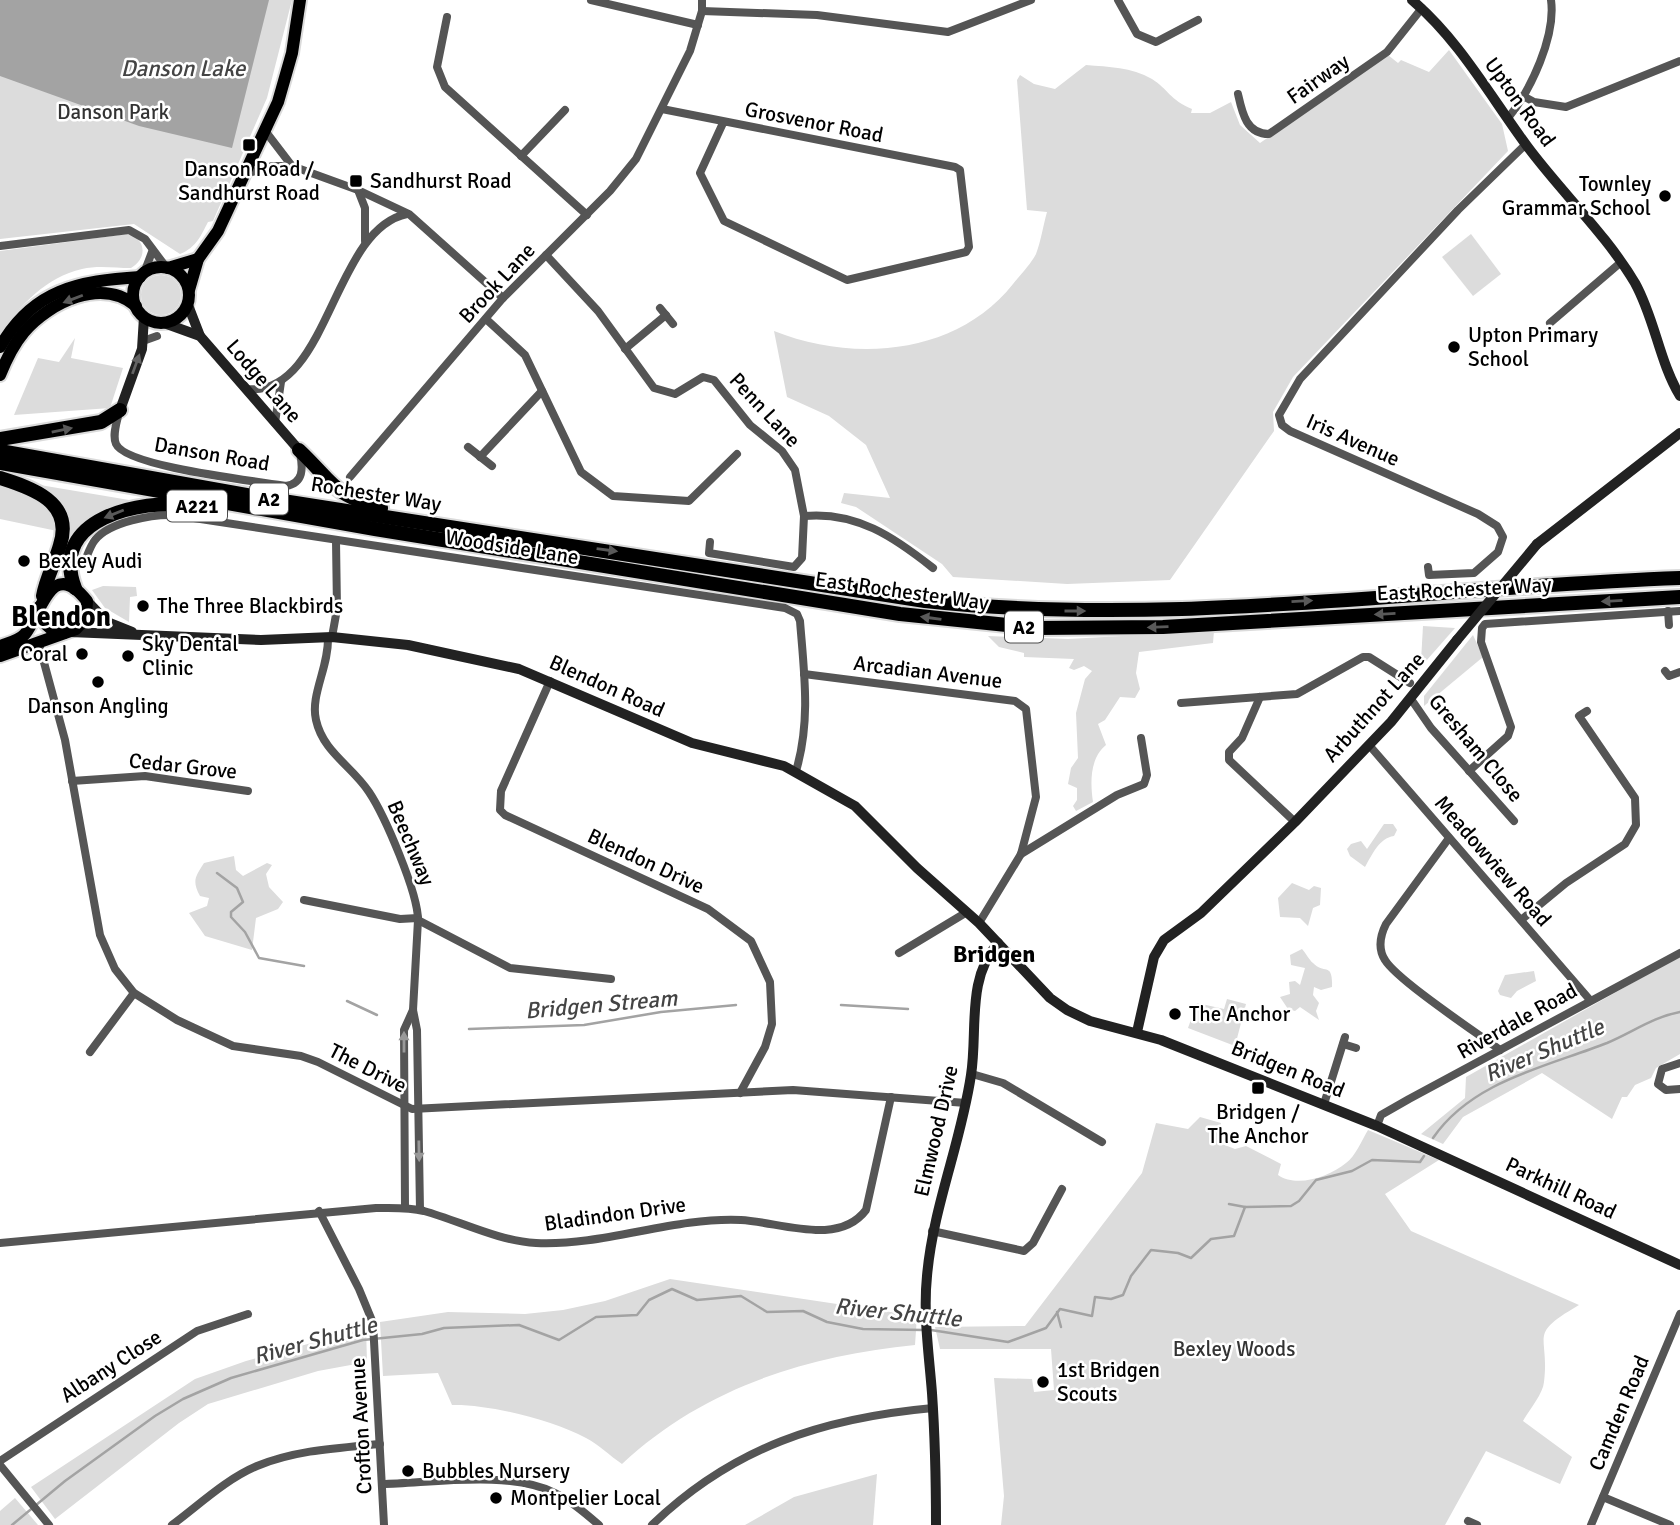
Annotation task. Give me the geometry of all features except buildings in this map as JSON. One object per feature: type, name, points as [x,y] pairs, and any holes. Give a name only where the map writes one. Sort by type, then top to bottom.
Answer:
[{"type":"highway","points":[[0,439],[101,422],[120,410]]},
{"type":"highway","points":[[299,450],[336,490],[351,500],[382,508],[502,528],[539,541]]},
{"type":"highway","name":"Rochester Way","points":[[0,451],[270,499],[539,541]]},
{"type":"highway","name":"Rochester Way","points":[[0,463],[375,529]]},
{"type":"highway","points":[[0,478],[43,495],[60,514],[63,536],[41,602]]},
{"type":"highway","name":"A221","points":[[75,588],[71,576],[72,554],[82,533],[108,516],[142,505],[186,505],[345,528],[375,529]]},
{"type":"highway","name":"East Rochester Way","points":[[375,529],[900,614],[1025,628],[1163,627],[1680,597]]},
{"type":"highway","name":"East Rochester Way","points":[[539,541],[925,601],[1049,611],[1188,607],[1680,578]]},
{"type":"highway","name":"A2","points":[[1636,579],[1680,569]]},
{"type":"main road","points":[[0,375],[24,331],[62,303],[104,292],[126,298],[144,317],[164,323],[177,318],[188,304],[198,259],[218,231],[266,132],[284,85],[300,0]]},
{"type":"main road","points":[[0,347],[10,330],[29,310],[69,285],[142,275],[198,259]]},
{"type":"main road","points":[[167,268],[182,276],[189,290]]},
{"type":"main road","points":[[136,306],[133,291],[142,275]]},
{"type":"main road","points":[[0,646],[22,636],[41,602],[59,586],[75,588]]},
{"type":"main road","name":"Blendon Road","points":[[75,588],[87,601]]},
{"type":"main road","points":[[41,602],[43,622],[56,632],[67,632],[86,618],[87,601]]},
{"type":"main road","name":"Blendon Road","points":[[0,656],[67,632]]},
{"type":"street","points":[[591,0],[698,25]]},
{"type":"street","name":"Brook Lane","points":[[350,477],[503,298],[587,215],[636,159],[690,51],[702,11],[702,0]]},
{"type":"street","points":[[702,11],[817,15],[948,32],[1031,0]]},
{"type":"street","points":[[1118,0],[1137,34],[1156,42],[1198,20]]},
{"type":"street","points":[[1508,118],[1522,96],[1550,36],[1551,0]]},
{"type":"street","points":[[999,1],[1002,12]]},
{"type":"street","name":"Fairway","points":[[1238,94],[1250,127],[1261,134],[1269,134],[1387,52],[1417,4]]},
{"type":"street","name":"Upton Road","points":[[1417,4],[1452,38],[1526,144],[1620,263],[1647,306],[1664,362],[1680,396]]},
{"type":"street","points":[[447,18],[437,67],[445,87],[587,215]]},
{"type":"street","points":[[1522,96],[1534,102],[1566,107],[1680,61]]},
{"type":"street","name":"Grosvenor Road","points":[[662,109],[960,170],[969,247],[967,252],[847,280],[720,216],[700,173],[723,123]]},
{"type":"street","points":[[521,156],[565,110]]},
{"type":"street","points":[[266,132],[292,166]]},
{"type":"street","name":"Iris Avenue","points":[[1428,567],[1429,575],[1474,573],[1499,552],[1503,537],[1497,526],[1478,514],[1290,431],[1282,425],[1279,415],[1300,379],[1458,210],[1526,144]]},
{"type":"street","points":[[246,174],[272,166],[292,166],[358,190],[409,214],[503,298]]},
{"type":"street","points":[[358,190],[365,208],[365,241]]},
{"type":"street","points":[[275,423],[281,382],[335,303],[365,241],[384,222],[409,214]]},
{"type":"street","points":[[0,246],[129,230],[145,239],[152,252],[167,268]]},
{"type":"street","points":[[142,275],[152,252]]},
{"type":"street","points":[[545,255],[598,311],[625,349],[663,312],[673,324]]},
{"type":"street","points":[[1550,323],[1620,263]]},
{"type":"street","name":"Lodge Lane","points":[[188,304],[200,336],[299,450]]},
{"type":"street","name":"Danson Road","points":[[144,317],[144,341],[120,410],[114,436],[123,453],[146,463],[286,486],[292,485],[302,473],[299,450]]},
{"type":"street","points":[[486,319],[524,355],[581,472],[613,496],[689,501],[737,454]]},
{"type":"street","name":"Lodge Lane","points":[[164,323],[200,336]]},
{"type":"street","points":[[144,341],[157,336]]},
{"type":"street","name":"Penn Lane","points":[[625,349],[649,384],[666,393],[680,393],[703,377],[714,380],[750,425],[782,451],[795,470],[804,516],[802,558],[794,566],[709,553],[710,542]]},
{"type":"street","points":[[243,388],[265,389],[281,382]]},
{"type":"street","points":[[480,457],[542,391]]},
{"type":"street","name":"Arbuthnot Lane","points":[[1137,1032],[1153,963],[1164,940],[1202,913],[1369,745],[1411,699],[1537,544],[1680,433]]},
{"type":"street","points":[[468,447],[492,466]]},
{"type":"street","name":"Woodside Lane","points":[[83,565],[99,536],[145,516],[161,514],[336,541],[351,539],[785,608],[797,614],[800,620],[804,674],[805,738],[796,771]]},
{"type":"street","points":[[804,516],[825,514],[865,524],[903,545],[933,568]]},
{"type":"street","name":"Beechway","points":[[336,541],[337,609],[327,666],[314,703],[318,728],[334,756],[365,787],[378,808],[416,901],[418,919],[510,968],[611,979]]},
{"type":"street","name":"Blendon Road","points":[[87,601],[111,625],[135,633]]},
{"type":"street","points":[[1668,611],[1670,625]]},
{"type":"street","points":[[1469,771],[1508,736],[1511,727],[1481,642],[1485,624],[1680,611]]},
{"type":"street","name":"Blendon Road","points":[[67,632],[261,640],[330,637],[385,641],[519,669],[692,743],[796,771],[855,806],[998,943]]},
{"type":"street","name":"The Drive","points":[[38,644],[60,716],[100,935],[115,969],[134,993],[218,1041],[318,1062],[404,1106],[418,1109],[818,1091],[966,1102]]},
{"type":"street","points":[[1181,703],[1303,693],[1363,657],[1369,657],[1410,683]]},
{"type":"street","points":[[1669,676],[1680,672]]},
{"type":"street","name":"Arcadian Avenue","points":[[804,674],[1021,704],[1029,720],[1036,788],[1021,854],[979,923]]},
{"type":"street","name":"Blendon Drive","points":[[550,681],[501,791],[500,810],[516,820],[708,909],[751,941],[771,982],[772,1024],[765,1047],[740,1093]]},
{"type":"street","points":[[1260,697],[1241,738],[1229,752],[1229,760],[1295,822]]},
{"type":"street","name":"Gresham Close","points":[[1411,699],[1431,729],[1514,821]]},
{"type":"street","points":[[1521,920],[1566,883],[1625,844],[1637,822],[1635,798],[1583,714],[1571,722]]},
{"type":"street","points":[[1021,854],[1117,795],[1144,784],[1147,775],[1142,738]]},
{"type":"street","name":"Meadowview Road","points":[[1369,745],[1590,1000]]},
{"type":"street","name":"Cedar Grove","points":[[72,781],[142,776],[248,791]]},
{"type":"street","points":[[1449,838],[1383,930],[1382,953],[1395,971],[1500,1051]]},
{"type":"street","points":[[304,900],[400,919],[418,919],[413,1010],[419,1210]]},
{"type":"street","points":[[899,953],[967,912]]},
{"type":"street","name":"Bridgen Road","points":[[998,943],[1050,998],[1067,1010],[1100,1024],[1137,1032],[1324,1104],[1426,1147]]},
{"type":"street","name":"Elmwood Drive","points":[[936,1525],[933,1408],[926,1316],[932,1231],[972,1074],[978,984],[983,964],[998,943]]},
{"type":"street","name":"Riverdale Road","points":[[1377,1126],[1381,1115],[1680,953]]},
{"type":"street","points":[[90,1052],[134,993]]},
{"type":"street","points":[[405,1208],[404,1030],[413,1010]]},
{"type":"street","points":[[1324,1104],[1344,1040],[1356,1048]]},
{"type":"street","points":[[1680,1063],[1662,1069],[1657,1079],[1658,1084],[1667,1090],[1680,1089]]},
{"type":"street","points":[[972,1074],[1003,1083],[1023,1098],[1102,1142]]},
{"type":"street","name":"Bladindon Drive","points":[[0,1243],[318,1211],[405,1208],[518,1241],[537,1243],[614,1237],[671,1225],[715,1220],[771,1222],[834,1230],[860,1217],[866,1210],[891,1097]]},
{"type":"street","name":"Parkhill Road","points":[[1426,1147],[1680,1265]]},
{"type":"street","points":[[932,1231],[1008,1250],[1024,1251],[1033,1243],[1062,1189]]},
{"type":"street","name":"Crofton Avenue","points":[[318,1211],[359,1289],[373,1323],[384,1525]]},
{"type":"street","name":"Albany Close","points":[[0,1463],[197,1331],[248,1314]]},
{"type":"street","name":"Camden Road","points":[[1591,1525],[1680,1314]]},
{"type":"street","points":[[652,1525],[678,1500],[729,1465],[783,1439],[832,1422],[933,1408]]},
{"type":"street","points":[[172,1525],[231,1480],[256,1467],[290,1455],[380,1444]]},
{"type":"street","points":[[0,1463],[49,1525]]},
{"type":"street","points":[[382,1484],[498,1480],[528,1483],[554,1492],[599,1525]]},
{"type":"street","points":[[1603,1497],[1670,1525]]},
{"type":"green space","name":"Danson Park","points":[[0,0],[292,0],[267,98],[213,221],[208,222],[191,248],[180,254],[134,224],[0,239]]},
{"type":"green space","points":[[1449,50],[1502,124],[1508,151],[1293,377],[1273,412],[1274,431],[1170,580],[1067,584],[953,577],[942,564],[856,507],[841,503],[844,493],[890,498],[866,445],[829,416],[787,397],[774,331],[837,347],[870,349],[903,346],[934,339],[963,326],[990,308],[1036,254],[1047,212],[1027,210],[1017,80],[1020,75],[1034,84],[1055,89],[1086,65],[1136,72],[1152,79],[1179,102],[1192,109],[1191,113],[1210,113],[1231,102],[1240,125],[1260,143],[1388,55],[1398,63],[1401,60],[1429,72]]},
{"type":"green space","points":[[127,234],[138,240],[142,249],[140,259],[131,268],[88,268],[57,278],[35,294],[0,333],[0,251]]},
{"type":"green space","points":[[1471,234],[1501,274],[1473,296],[1442,257]]},
{"type":"green space","points":[[161,275],[175,281],[181,295],[175,309],[161,315],[147,309],[141,295],[147,281]]},
{"type":"green space","points":[[75,338],[71,358],[123,368],[110,408],[14,415],[38,358],[59,362]]},
{"type":"green space","points":[[0,484],[39,497],[51,509],[57,531],[0,519]]},
{"type":"green space","points":[[40,485],[136,502],[68,550],[64,549],[57,500]]},
{"type":"green space","points":[[103,586],[136,587],[137,596],[130,597],[129,622],[105,608],[92,590]]},
{"type":"green space","points":[[1423,626],[1455,628],[1426,661],[1421,661]]},
{"type":"green space","points":[[1214,631],[1213,643],[1139,652],[1136,673],[1140,689],[1135,698],[1120,697],[1105,720],[1098,724],[1106,745],[1097,757],[1092,771],[1093,802],[1076,811],[1073,806],[1077,800],[1077,788],[1068,784],[1071,768],[1078,758],[1076,713],[1085,679],[1092,671],[1084,666],[1074,670],[1069,668],[1074,659],[1024,657],[1024,653],[999,647],[988,636],[1068,639]]},
{"type":"green space","points":[[1473,635],[1483,657],[1424,706],[1424,696]]},
{"type":"green space","points":[[1384,824],[1393,824],[1397,830],[1394,836],[1384,840],[1373,852],[1365,867],[1350,856],[1347,849],[1351,844],[1361,841],[1367,849]]},
{"type":"green space","points":[[234,856],[236,870],[243,876],[267,863],[272,865],[266,874],[269,887],[283,902],[278,909],[256,918],[252,950],[205,936],[189,913],[207,906],[209,898],[200,896],[195,883],[204,863]]},
{"type":"green space","points":[[1292,883],[1309,890],[1314,886],[1321,888],[1320,905],[1313,908],[1308,926],[1300,918],[1280,917],[1278,898]]},
{"type":"green space","points":[[1302,949],[1313,963],[1331,974],[1332,987],[1321,990],[1314,987],[1313,995],[1319,1003],[1316,1011],[1319,1020],[1300,1007],[1295,1011],[1288,1009],[1280,997],[1290,994],[1289,982],[1295,981],[1300,985],[1305,968],[1291,965],[1290,955]]},
{"type":"green space","points":[[1680,956],[1680,1054],[1656,1068],[1651,1078],[1635,1085],[1627,1097],[1622,1097],[1612,1119],[1542,1073],[1463,1117],[1443,1144],[1421,1134],[1465,1098],[1466,1077]]},
{"type":"green space","points":[[1534,971],[1536,981],[1517,991],[1511,998],[1500,995],[1498,991],[1505,975]]},
{"type":"green space","points":[[1227,999],[1246,1004],[1235,1046],[1188,1028],[1197,1003],[1224,1009]]},
{"type":"green space","name":"Bexley Woods","points":[[1200,1117],[1221,1123],[1217,1142],[1235,1149],[1246,1146],[1281,1164],[1278,1175],[1294,1181],[1313,1179],[1339,1168],[1352,1157],[1368,1130],[1439,1160],[1385,1194],[1411,1231],[1579,1305],[1546,1330],[1543,1387],[1523,1421],[1572,1457],[1560,1484],[1486,1451],[1445,1525],[1001,1525],[1004,1496],[994,1378],[1032,1379],[1034,1392],[1054,1390],[1051,1349],[940,1349],[935,1327],[1025,1326],[1142,1173],[1156,1123],[1188,1129]]},
{"type":"green space","points":[[670,1279],[917,1316],[915,1345],[835,1358],[758,1380],[687,1415],[653,1438],[622,1464],[590,1441],[556,1425],[502,1410],[452,1405],[438,1373],[383,1376],[380,1322],[448,1312],[525,1314],[563,1310],[605,1301]]},
{"type":"green space","points":[[366,1328],[367,1362],[318,1371],[208,1404],[179,1423],[55,1519],[31,1487],[195,1379],[246,1361]]},
{"type":"green space","points":[[877,1474],[873,1525],[745,1525],[794,1497]]},
{"type":"green space","points":[[15,1498],[38,1525],[0,1525],[0,1511]]},
{"type":"water","name":"Danson Lake","points":[[0,0],[269,0],[232,148],[139,126],[0,76]]},
{"type":"waterway","name":"Bridgen Stream","points":[[217,873],[237,888],[243,902],[231,912],[231,917],[245,932],[259,958],[304,966]]},
{"type":"waterway","name":"Bridgen Stream","points":[[347,1001],[377,1015]]},
{"type":"waterway","name":"Bridgen Stream","points":[[469,1029],[584,1025],[661,1012],[736,1005]]},
{"type":"waterway","name":"Bridgen Stream","points":[[841,1005],[908,1009]]},
{"type":"waterway","name":"River Shuttle","points":[[1433,1138],[1468,1102],[1489,1089],[1607,1043],[1661,1017],[1680,1012]]},
{"type":"waterway","name":"River Shuttle","points":[[1229,1204],[1245,1207],[1291,1206],[1299,1201],[1316,1180],[1352,1171],[1372,1160],[1420,1162],[1424,1156]]},
{"type":"waterway","name":"River Shuttle","points":[[931,1330],[1008,1342],[1046,1328],[1060,1309],[1092,1316],[1095,1297],[1111,1299],[1123,1295],[1131,1276],[1151,1250],[1178,1253],[1191,1258],[1211,1239],[1234,1236],[1245,1207]]},
{"type":"waterway","name":"River Shuttle","points":[[12,1525],[65,1481],[183,1399],[231,1378],[363,1340],[422,1334],[444,1328],[519,1325],[559,1340],[596,1317],[637,1315],[649,1300],[672,1289],[697,1300],[741,1296],[767,1312],[803,1311],[827,1322],[863,1329],[924,1330]]},
{"type":"waterway","points":[[1057,1312],[1061,1327]]},
{"type":"place","name":"Danson Road / Sandhurst Road","points":[[249,145]]},
{"type":"place","name":"Sandhurst Road","points":[[356,181]]},
{"type":"place","name":"Townley Grammar School","points":[[1665,196]]},
{"type":"place","name":"Upton Primary School","points":[[1454,347]]},
{"type":"place","name":"Bexley Audi","points":[[24,561]]},
{"type":"place","name":"The Three Blackbirds","points":[[143,606]]},
{"type":"place","name":"Coral","points":[[82,654]]},
{"type":"place","name":"Sky Dental Clinic","points":[[128,656]]},
{"type":"place","name":"Danson Angling","points":[[98,682]]},
{"type":"place","name":"The Anchor","points":[[1175,1014]]},
{"type":"place","name":"Bridgen / The Anchor","points":[[1258,1088]]},
{"type":"place","name":"1st Bridgen Scouts","points":[[1043,1382]]},
{"type":"place","name":"Bubbles Nursery","points":[[408,1471]]},
{"type":"place","name":"Montpelier Local","points":[[496,1498]]},
{"type":"district","name":"Blendon","points":[[61,616]]},
{"type":"district","name":"Bridgen","points":[[994,954]]}]
